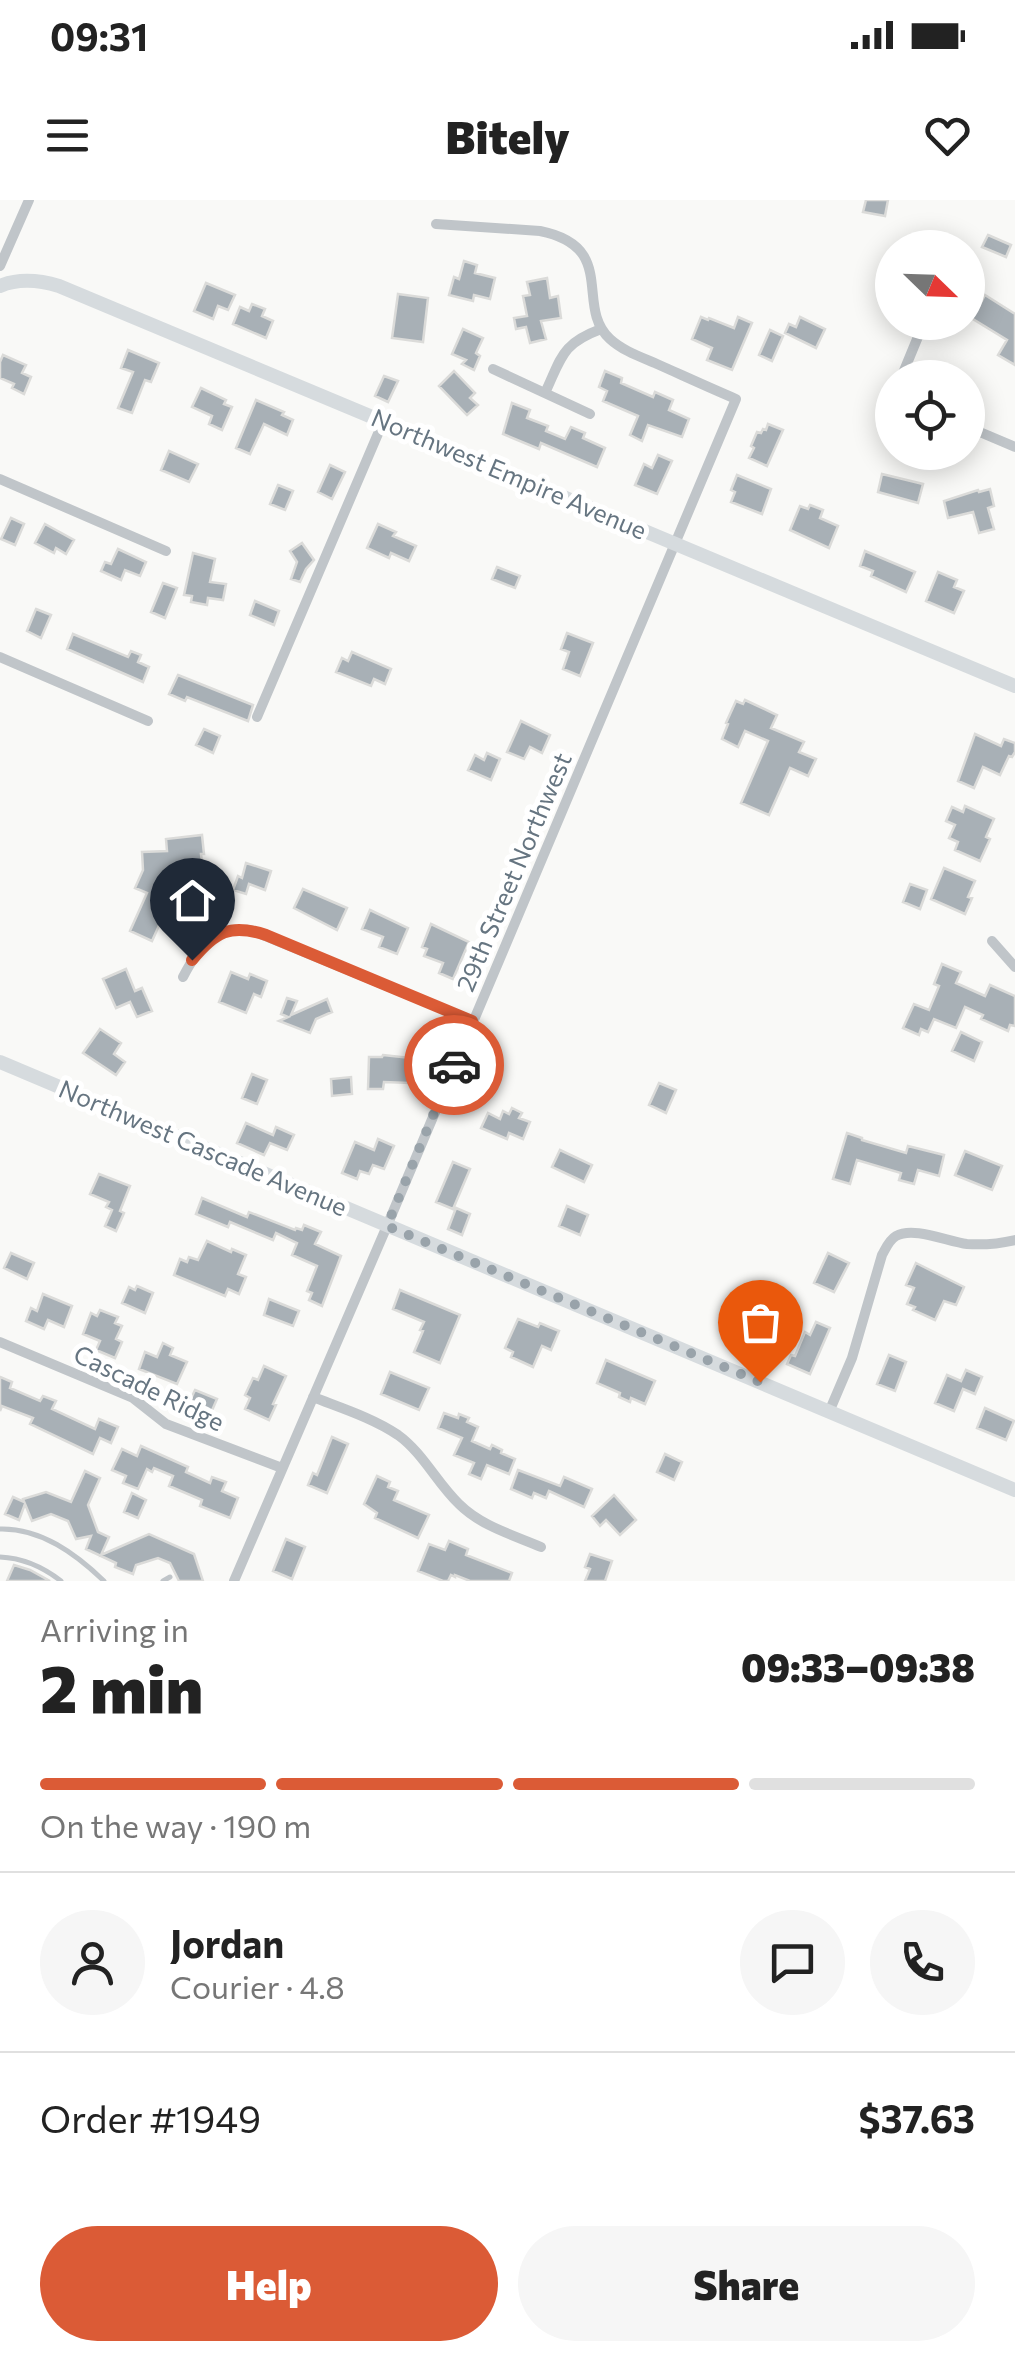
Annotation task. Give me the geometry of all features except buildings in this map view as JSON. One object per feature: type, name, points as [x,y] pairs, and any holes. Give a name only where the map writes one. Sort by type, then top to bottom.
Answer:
[{"type":"street","points":[[0,266],[29,200]]},
{"type":"street","points":[[436,224],[555,234],[568,241],[588,262],[601,329],[580,336],[566,347],[545,393]]},
{"type":"street","name":"Northwest Empire Avenue","points":[[0,286],[34,280],[59,286],[1015,686]]},
{"type":"street","name":"29th Street Northwest","points":[[234,1581],[736,399],[621,347],[601,329]]},
{"type":"street","points":[[494,368],[590,414]]},
{"type":"street","points":[[257,717],[384,422]]},
{"type":"street","points":[[985,434],[1015,447]]},
{"type":"street","points":[[0,480],[166,551]]},
{"type":"street","points":[[0,657],[148,721]]},
{"type":"street","points":[[183,978],[204,944],[217,934],[251,930],[472,1021]]},
{"type":"street","points":[[992,941],[1015,967]]},
{"type":"street","name":"Northwest Cascade Avenue","points":[[0,1062],[1015,1490]]},
{"type":"street","points":[[829,1412],[852,1358],[888,1243],[905,1233],[994,1245],[1015,1240]]},
{"type":"street","name":"Cascade Ridge","points":[[0,1342],[133,1398],[166,1424],[282,1468]]},
{"type":"street","points":[[313,1396],[384,1426],[419,1454],[470,1514],[541,1547]]},
{"type":"lane","points":[[0,1529],[41,1537],[72,1552],[104,1581]]},
{"type":"lane","points":[[0,1557],[27,1562],[61,1581]]},
{"type":"way so far","points":[[454,1065],[387,1226],[760,1382]]},
{"type":"route","points":[[192,960],[217,934],[235,929],[266,935],[472,1021],[454,1065]]}]
